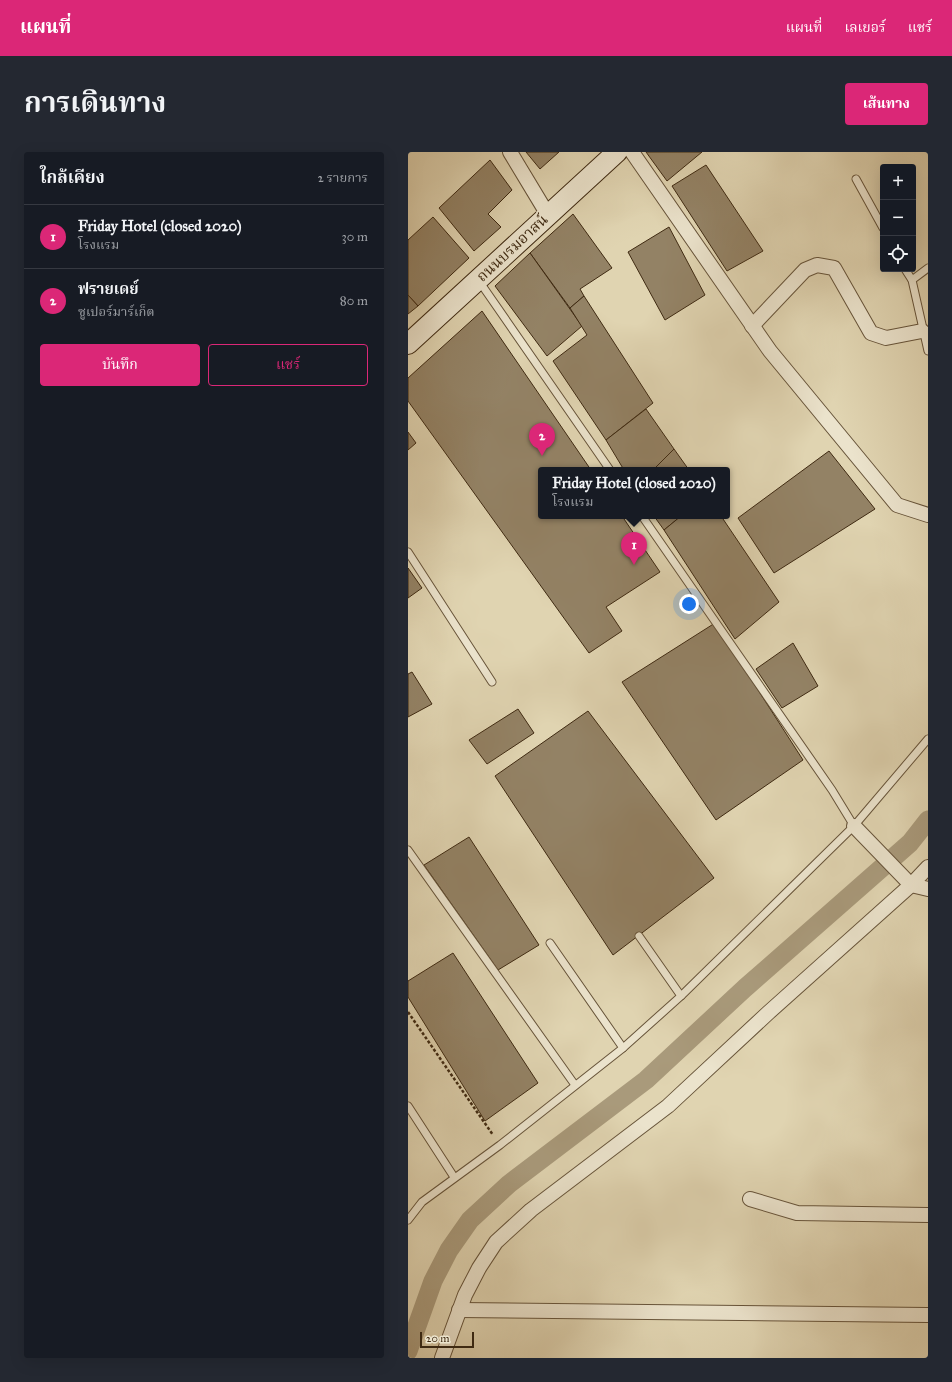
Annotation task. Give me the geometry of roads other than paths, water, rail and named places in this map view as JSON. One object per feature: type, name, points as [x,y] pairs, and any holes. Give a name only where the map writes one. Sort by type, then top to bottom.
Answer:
[{"type":"main road","name":"ถนนบรมอาสน์","points":[[408,344],[617,152]]},
{"type":"street","points":[[510,152],[548,215]]},
{"type":"street","points":[[632,152],[770,351],[897,505],[928,516]]},
{"type":"street","points":[[752,326],[805,270],[818,265],[834,268],[871,333],[886,338],[922,331]]},
{"type":"street","points":[[854,826],[911,885],[928,889]]},
{"type":"street","points":[[442,1358],[459,1310],[475,1275],[496,1242],[532,1210],[668,1106],[768,1013],[911,885],[928,867]]},
{"type":"street","points":[[750,1199],[797,1213],[928,1215]]},
{"type":"street","points":[[459,1310],[928,1315]]},
{"type":"lane","points":[[856,179],[880,223]]},
{"type":"lane","points":[[912,280],[928,268]]},
{"type":"lane","points":[[907,272],[912,280],[922,331],[928,351]]},
{"type":"lane","points":[[478,280],[608,467]]},
{"type":"lane","points":[[644,519],[832,790],[854,826]]},
{"type":"lane","points":[[408,552],[492,682]]},
{"type":"lane","points":[[408,1220],[422,1202],[454,1177],[500,1145],[623,1048],[681,996],[854,826],[928,739]]},
{"type":"lane","points":[[408,850],[575,1085]]},
{"type":"lane","points":[[639,936],[681,996]]},
{"type":"lane","points":[[550,943],[623,1048]]},
{"type":"lane","points":[[408,1106],[454,1177]]},
{"type":"waterway","points":[[408,1351],[433,1281],[449,1250],[470,1220],[509,1184],[646,1080],[745,988],[910,843],[928,820]]},
{"type":"place","name":"ฟรายเดย์","points":[[542,456]]},
{"type":"place","name":"Friday Hotel (closed 2020)","points":[[634,565]]}]
